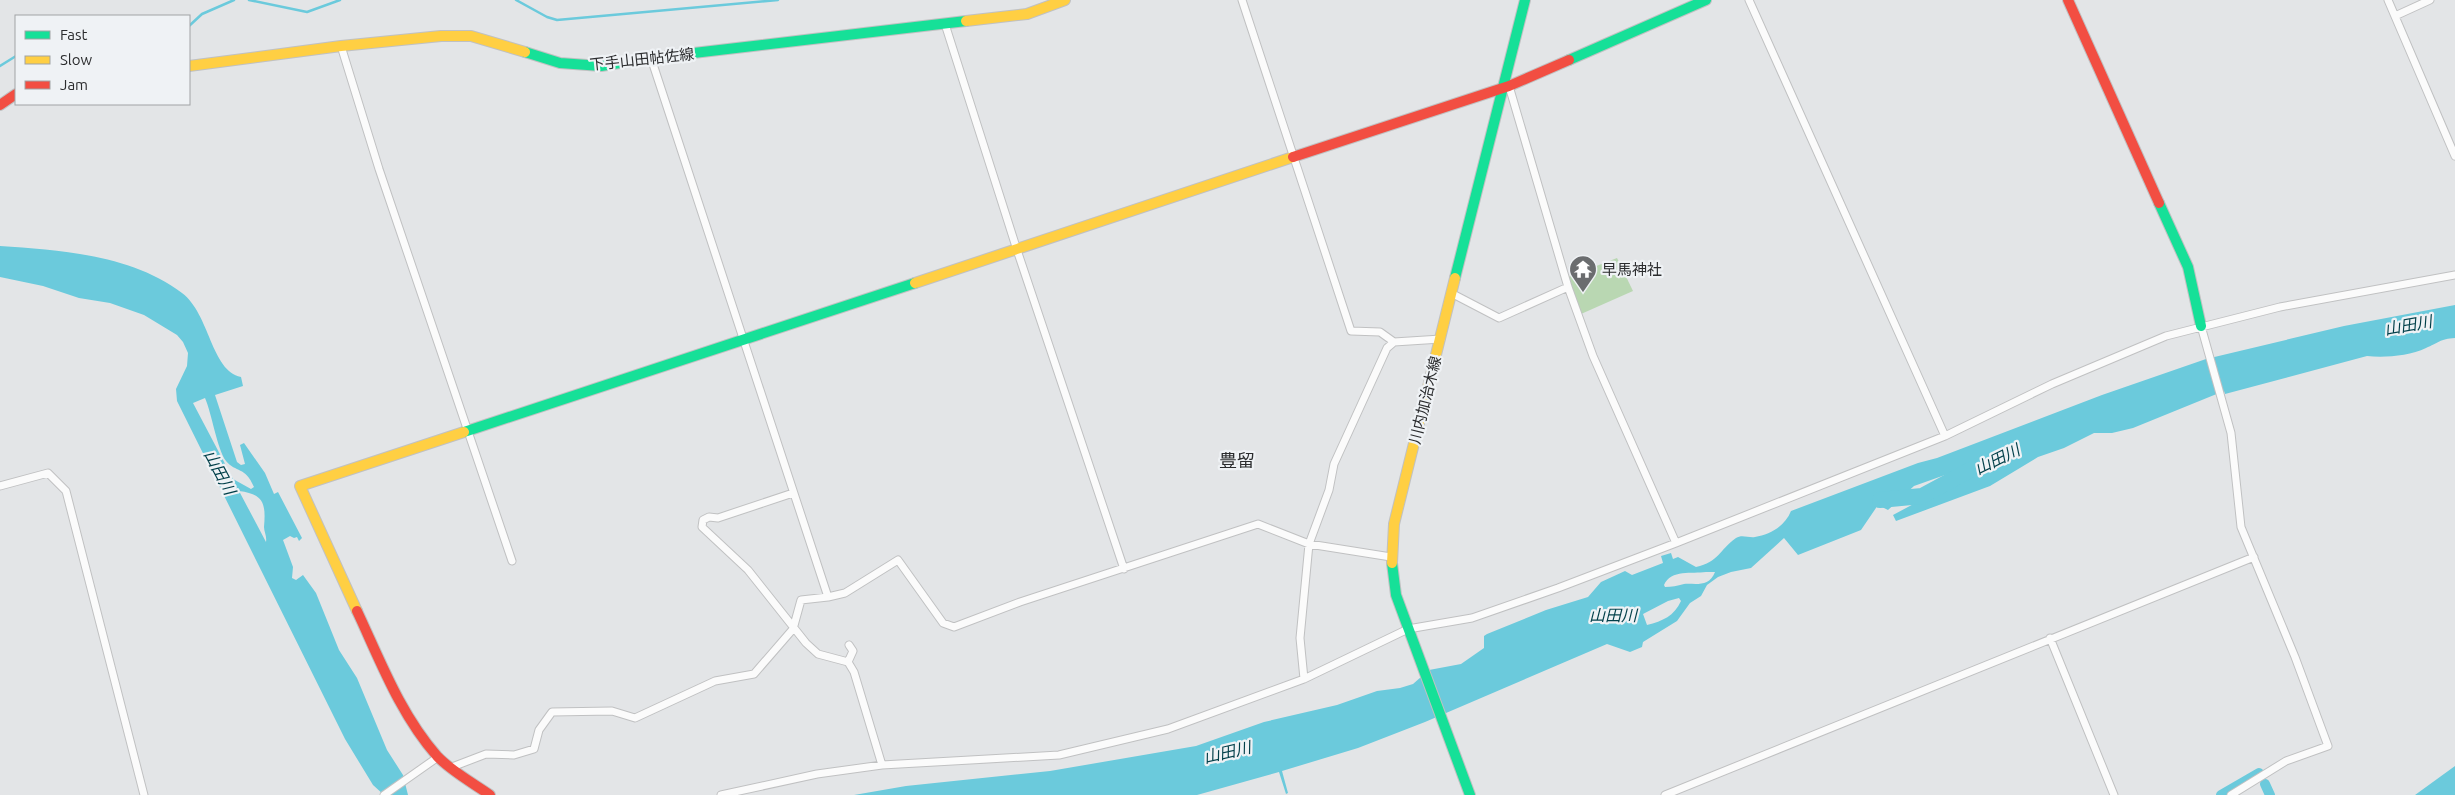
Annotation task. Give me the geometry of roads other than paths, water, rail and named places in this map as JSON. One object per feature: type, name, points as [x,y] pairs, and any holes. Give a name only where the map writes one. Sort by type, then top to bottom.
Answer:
[{"type":"street","name":"下手山田帖佐線","points":[[190,66],[341,46],[441,36],[471,36],[560,63],[601,66],[651,58],[1027,14],[1066,0]]},
{"type":"street","points":[[1242,0],[1351,331],[1380,332],[1391,338],[1394,342]]},
{"type":"street","name":"川内加治木線","points":[[1467,794],[1396,595],[1390,557],[1394,524],[1451,293],[1506,87],[1525,0]]},
{"type":"street","points":[[490,795],[452,767],[435,758],[394,692],[300,486],[1506,87],[1706,0]]},
{"type":"street","points":[[1749,0],[1945,436]]},
{"type":"street","points":[[2068,0],[2188,267],[2203,331],[2231,433],[2241,528],[2328,746],[2286,761],[2231,795]]},
{"type":"street","points":[[2388,0],[2455,156]]},
{"type":"street","points":[[2395,16],[2430,0]]},
{"type":"street","points":[[945,24],[1017,250],[1124,569]]},
{"type":"street","points":[[341,46],[379,169],[512,561]]},
{"type":"street","points":[[651,58],[828,597]]},
{"type":"street","points":[[1506,87],[1568,287],[1592,356],[1676,543]]},
{"type":"street","points":[[0,105],[15,95]]},
{"type":"street","points":[[721,795],[817,774],[882,765],[1059,754],[1168,729],[1304,679],[1409,631],[1472,618],[1558,588],[1676,543],[1945,436],[2052,384],[2166,336],[2203,331],[2280,307],[2455,275]]},
{"type":"street","points":[[1451,293],[1499,318],[1568,287]]},
{"type":"street","points":[[1304,679],[1300,638],[1309,544],[1329,490],[1334,464],[1381,355],[1394,342],[1441,339]]},
{"type":"street","points":[[0,486],[48,473],[66,491],[144,795]]},
{"type":"street","points":[[794,493],[718,518],[709,517],[703,520],[702,527],[748,570],[793,629],[818,654],[848,662],[854,672],[882,765]]},
{"type":"street","points":[[452,767],[486,754],[514,755],[534,749],[539,730],[552,712],[612,711],[635,718],[715,681],[754,674],[793,629],[800,600],[845,593],[898,560],[943,623],[954,627],[1020,602],[1258,524],[1309,544],[1390,557]]},
{"type":"street","points":[[1664,795],[2254,557]]},
{"type":"street","points":[[2050,638],[2114,795]]},
{"type":"street","points":[[848,662],[853,651],[850,645]]},
{"type":"street","points":[[384,795],[435,758]]},
{"type":"water","points":[[0,246],[71,253],[119,262],[141,270],[162,280],[182,293],[191,302],[199,314],[223,364],[231,373],[241,377],[243,386],[215,395],[237,462],[241,465],[245,464],[240,445],[244,443],[265,473],[274,494],[278,492],[302,538],[299,541],[297,537],[290,536],[283,540],[293,567],[292,578],[296,580],[303,575],[316,593],[339,650],[357,678],[387,750],[403,775],[408,795],[384,795],[373,785],[345,739],[177,401],[176,389],[187,366],[188,353],[183,342],[177,335],[144,315],[110,303],[79,298],[43,286],[0,277]],"holes":[[[205,398],[223,456],[230,465],[244,473],[251,480],[254,487],[251,489],[233,479],[193,403]],[[239,491],[254,495],[262,502],[264,506],[266,542]]]},
{"type":"water","points":[[2455,305],[2455,338],[2442,340],[2419,351],[2396,356],[2367,356],[2225,394],[2224,391],[2133,428],[2112,433],[2094,433],[2064,448],[2038,457],[1990,486],[1896,521],[1893,515],[1964,477],[1968,471],[1945,475],[1914,486],[1888,510],[1878,505],[1861,530],[1798,555],[1784,538],[1751,568],[1718,577],[1707,585],[1701,596],[1690,603],[1677,621],[1643,642],[1642,647],[1630,652],[1607,644],[1425,722],[1358,748],[1282,771],[1288,793],[1286,794],[1279,772],[1197,795],[854,795],[906,786],[1050,771],[1196,746],[1264,722],[1337,705],[1377,691],[1413,684],[1429,670],[1461,664],[1484,648],[1484,636],[1487,634],[1546,610],[1588,597],[1601,582],[1625,571],[1632,575],[1663,563],[1661,556],[1671,553],[1673,559],[1678,557],[1696,567],[1704,565],[1714,559],[1730,542],[1738,537],[1761,536],[1776,529],[1785,521],[1791,511],[1918,463],[1937,458],[2102,395],[2206,359],[2344,326]],"holes":[[[1715,572],[1705,583],[1665,587],[1664,585],[1667,580],[1672,576],[1682,573]],[[1679,598],[1681,601],[1675,611],[1663,620],[1647,625],[1643,614],[1668,601]]]},
{"type":"water","points":[[2455,766],[2455,795],[2415,795]]},
{"type":"waterway","points":[[190,25],[202,14],[234,0]]},
{"type":"waterway","points":[[249,0],[307,12],[340,0]]},
{"type":"waterway","points":[[516,0],[547,17],[557,20],[778,0]]},
{"type":"waterway","points":[[0,66],[15,57]]},
{"type":"waterway","name":"山田川","points":[[1880,500],[1922,496],[1987,461]]},
{"type":"waterway","points":[[2221,795],[2259,773]]},
{"type":"waterway","points":[[2265,784],[2270,795]]},
{"type":"place","name":"早馬神社","points":[[1583,293]]},
{"type":"district","name":"豊留","points":[[1237,460]]}]
